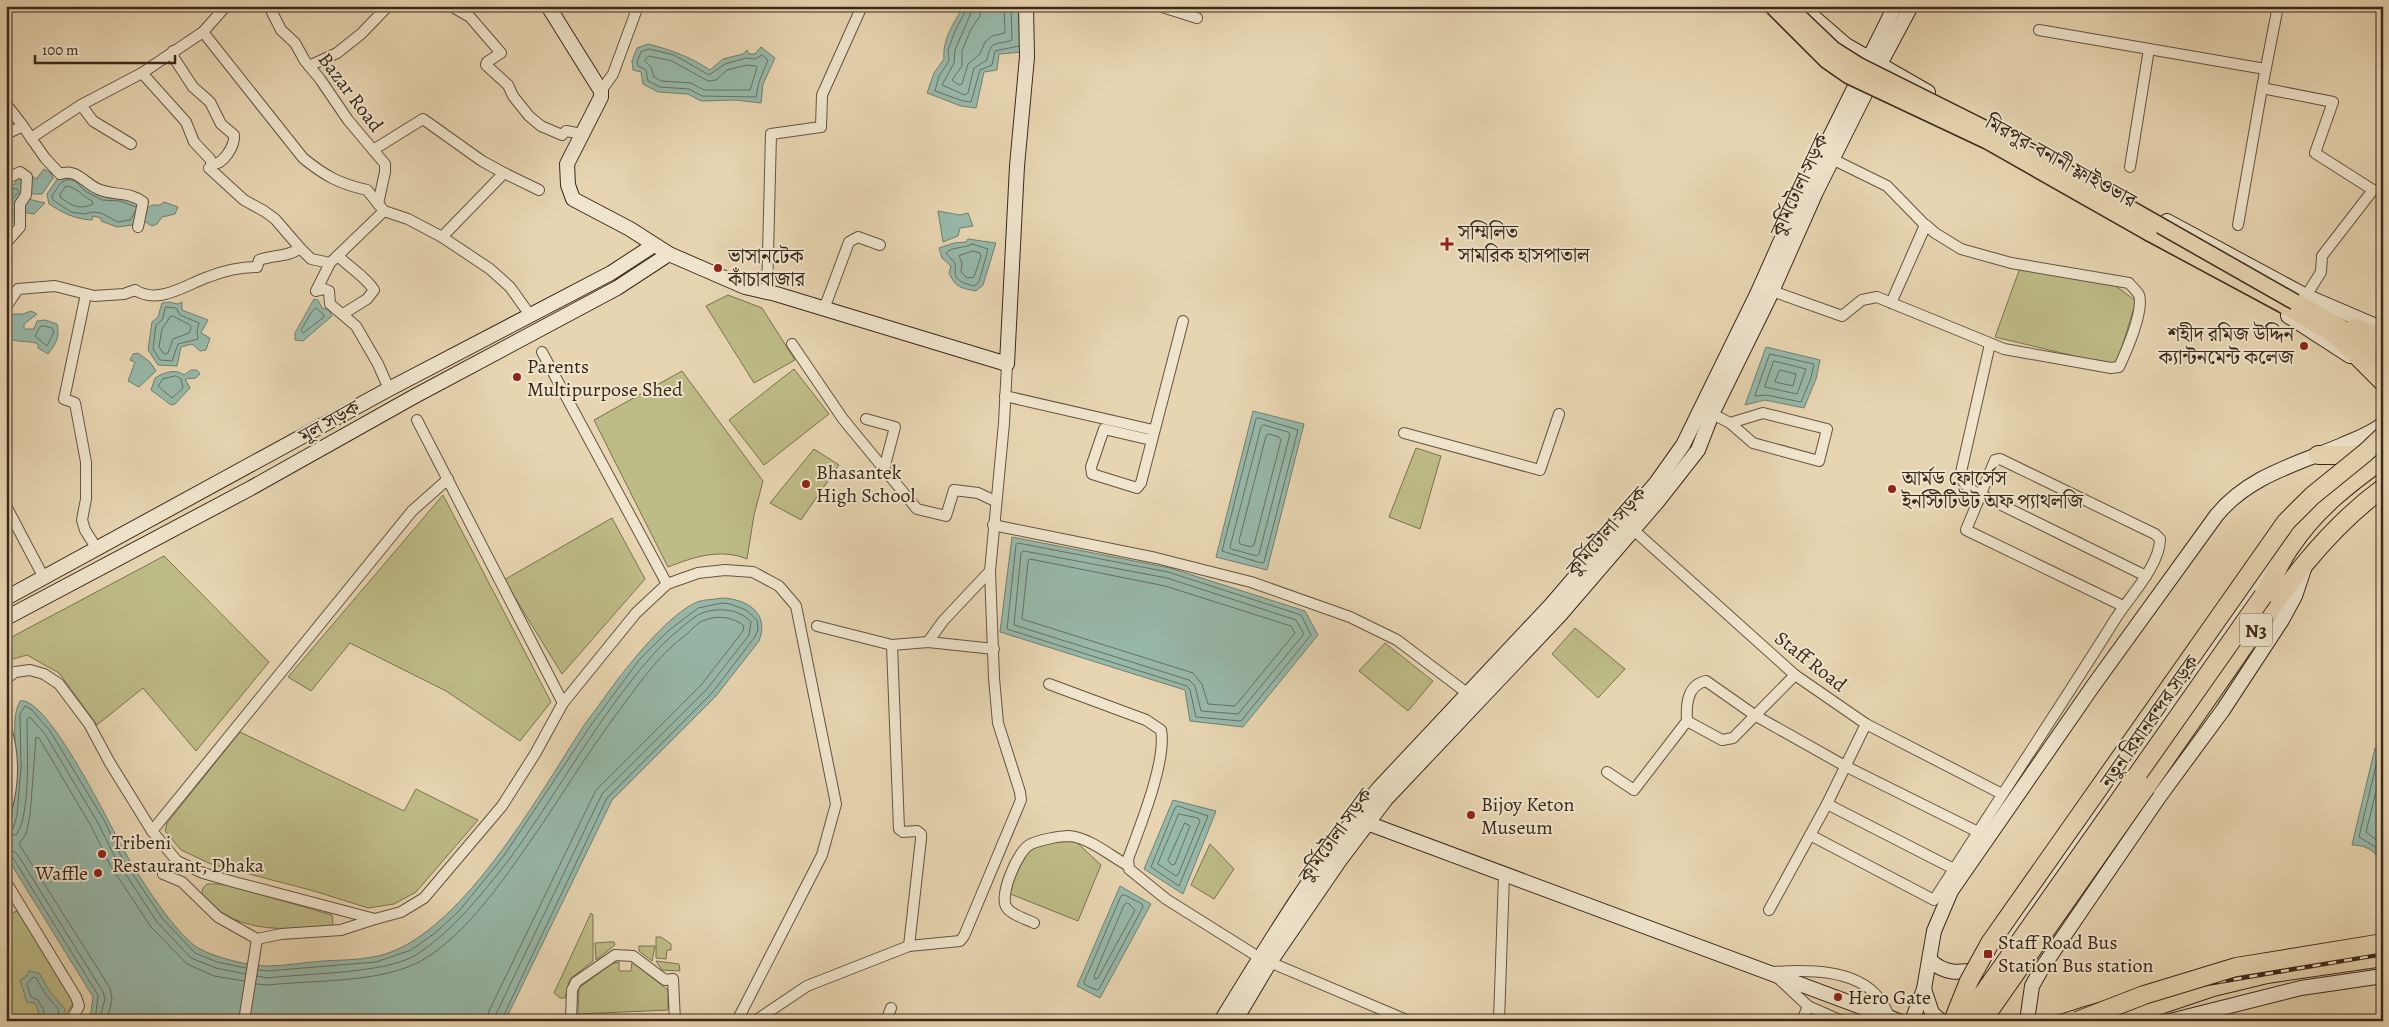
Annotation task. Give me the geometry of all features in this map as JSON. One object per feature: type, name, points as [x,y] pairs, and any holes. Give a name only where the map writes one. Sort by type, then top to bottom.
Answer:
[{"type":"highway","points":[[2301,299],[2383,339]]},
{"type":"highway","points":[[2301,299],[2383,356]]},
{"type":"highway","points":[[2341,340],[2383,367]]},
{"type":"highway","points":[[2341,340],[2383,383]]},
{"type":"highway","points":[[1953,1021],[1969,981],[1990,943],[2189,662],[2274,538],[2302,505],[2383,436]]},
{"type":"highway","points":[[2318,455],[2347,457],[2383,453]]},
{"type":"highway","name":"নতুন বিমানবন্দর সড়ক","points":[[1964,1021],[2263,596],[2290,548],[2304,528],[2332,499],[2383,459]]},
{"type":"highway","name":"নতুন বিমানবন্দর সড়ক","points":[[1983,1021],[2266,615],[2305,564],[2341,522],[2383,488]]},
{"type":"highway","points":[[2077,1021],[2144,994],[2236,967],[2383,944]]},
{"type":"highway","points":[[2112,1021],[2222,985],[2267,974],[2383,957]]},
{"type":"main road","points":[[548,6],[601,91],[602,96],[567,164],[568,185],[573,199],[630,229],[669,254],[745,287],[767,294],[776,294],[1007,364],[1017,166],[1027,57],[1026,6]]},
{"type":"main road","points":[[1764,6],[1820,62],[1860,88],[1985,146],[2279,311],[2342,350],[2383,383]]},
{"type":"main road","name":"মিরপুর-বনানী ফ্লাইওভার","points":[[1772,6],[1826,60],[1849,76],[1987,141],[2149,233],[2313,322],[2341,340]]},
{"type":"main road","name":"মিরপুর-বনানী ফ্লাইওভার","points":[[1788,6],[1833,49],[1860,66],[2022,147],[2301,299]]},
{"type":"main road","points":[[1800,6],[1846,45],[1873,63],[2301,299],[2383,329]]},
{"type":"main road","name":"কুর্মিটোলা সড়ক","points":[[1707,411],[1826,156],[1873,63],[1895,6]]},
{"type":"main road","name":"কুর্মিটোলা সড়ক","points":[[1873,63],[1912,6]]},
{"type":"main road","name":"কুর্মিটোলা সড়ক","points":[[1221,1021],[1386,798],[1560,616],[1628,525],[1684,445],[1707,411],[1772,291],[1826,156]]},
{"type":"main road","name":"মূল সড়ক","points":[[6,598],[389,389],[425,372],[611,273],[654,244]]},
{"type":"main road","name":"মূল সড়ক","points":[[6,618],[251,488],[434,386],[617,288],[669,254]]},
{"type":"main road","points":[[425,372],[434,386]]},
{"type":"main road","points":[[1912,1021],[1924,988],[1934,931],[1951,891],[2098,678],[2216,516],[2230,499],[2249,485],[2281,469],[2366,435],[2383,424]]},
{"type":"main road","name":"কুর্মিটোলা সড়ক","points":[[1235,1021],[1265,960],[1354,818],[1467,693],[1628,525]]},
{"type":"main road","points":[[1990,968],[2242,603],[2270,566],[2290,548]]},
{"type":"main road","points":[[2027,1021],[2032,986],[2058,943],[2159,796],[2223,710],[2282,620],[2295,596],[2305,564]]},
{"type":"main road","points":[[1354,818],[1504,875],[1772,972],[1891,1019]]},
{"type":"main road","points":[[2042,892],[2047,903],[2057,910],[2069,913],[2080,912]]},
{"type":"main road","points":[[2023,920],[2035,916],[2041,919],[2053,927],[2058,943]]},
{"type":"main road","points":[[1930,960],[1946,972],[1990,968],[2018,978],[2032,986]]},
{"type":"main road","points":[[2170,1021],[2301,988],[2383,976]]},
{"type":"main road","points":[[1983,1021],[1992,1015],[2018,978]]},
{"type":"main road","points":[[1924,988],[1932,1013],[1941,1021]]},
{"type":"street","points":[[30,138],[81,105],[142,72],[203,32],[226,6]]},
{"type":"street","name":"Bazar Road","points":[[269,6],[281,30],[295,44],[348,120],[385,164],[386,172],[381,208]]},
{"type":"street","points":[[309,66],[337,53],[361,34],[388,6]]},
{"type":"street","points":[[451,6],[470,17],[501,52],[487,62],[486,66],[508,85],[512,96],[529,116],[540,126],[562,136],[566,131],[582,134]]},
{"type":"street","points":[[601,91],[612,74],[638,6]]},
{"type":"street","points":[[767,294],[771,134],[821,127],[822,95],[862,6]]},
{"type":"street","points":[[1159,6],[1197,18]]},
{"type":"street","points":[[2238,225],[2278,6]]},
{"type":"street","points":[[2039,30],[2265,69]]},
{"type":"street","points":[[203,32],[303,158],[318,171],[341,184],[367,190],[381,208],[408,219],[442,237],[481,262],[502,279],[520,298],[530,315]]},
{"type":"street","points":[[2130,167],[2149,49]]},
{"type":"street","points":[[173,51],[174,58],[193,87],[210,102],[221,124],[234,135],[235,141],[222,161],[212,164]]},
{"type":"street","points":[[142,72],[186,122],[194,142],[210,159],[212,164]]},
{"type":"street","points":[[2262,88],[2332,102],[2315,153],[2373,190],[2322,256],[2321,272],[2301,299]]},
{"type":"street","points":[[6,104],[45,158],[60,174],[75,173],[89,185],[105,192],[127,194],[143,202],[138,228]]},
{"type":"street","points":[[81,105],[93,121],[131,144]]},
{"type":"street","points":[[373,150],[423,120],[482,161],[539,190]]},
{"type":"street","points":[[6,134],[23,126]]},
{"type":"street","points":[[1826,156],[1887,186],[1926,225],[1903,277]]},
{"type":"street","points":[[212,164],[209,168],[216,176],[244,200],[264,211],[275,220],[310,259],[334,259],[367,279],[374,290],[367,299],[343,314]]},
{"type":"street","points":[[6,179],[20,172],[27,177],[26,195],[20,204],[20,227],[6,243]]},
{"type":"street","points":[[442,237],[504,173]]},
{"type":"street","points":[[381,208],[334,259],[316,291],[324,289],[329,291],[330,304],[337,312],[343,314],[362,336],[389,389]]},
{"type":"street","points":[[1772,291],[1842,316],[1862,300],[1876,297],[1893,299],[2004,349],[2111,368],[2119,367],[2140,307],[2139,294],[2129,283],[2011,263],[1961,249],[1935,233],[1926,225],[1893,299]]},
{"type":"street","points":[[824,309],[849,242],[858,237],[880,245]]},
{"type":"street","points":[[6,307],[18,289],[23,288],[56,286],[94,296],[124,294],[135,290],[141,294],[163,296],[209,276],[242,267],[257,266],[260,260],[270,256],[295,252],[300,248]]},
{"type":"street","points":[[86,294],[64,399],[75,403],[86,462],[86,499],[82,520],[85,530],[97,549]]},
{"type":"street","points":[[1152,435],[1104,429],[1091,467],[1092,474],[1137,488],[1140,483],[1183,321]]},
{"type":"street","points":[[792,344],[843,419],[917,509],[946,516],[954,490],[978,492],[995,501]]},
{"type":"street","points":[[1990,344],[1961,472],[1962,482],[1966,487],[1981,495],[2146,576]]},
{"type":"street","points":[[542,352],[667,584]]},
{"type":"street","points":[[755,1021],[807,986],[909,946],[960,940],[964,936],[1021,800],[998,723],[994,678],[990,571],[1007,364]]},
{"type":"street","points":[[1005,396],[1152,435]]},
{"type":"street","points":[[1707,411],[1730,423],[1753,443],[1819,461],[1827,429],[1763,413],[1730,423]]},
{"type":"street","points":[[1404,434],[1540,470],[1559,414]]},
{"type":"street","points":[[866,419],[895,427],[884,469]]},
{"type":"street","points":[[417,420],[563,703]]},
{"type":"street","points":[[1608,772],[1634,790],[1636,789],[1687,721],[1686,701],[1690,694],[1699,683],[1706,682],[1756,716],[1845,766],[1978,832],[2042,736],[2124,606],[2146,576],[2160,546],[2160,539],[2155,534],[2000,459],[1995,460],[1966,530],[2124,606]]},
{"type":"street","points":[[152,831],[412,511],[448,479]]},
{"type":"street","points":[[6,506],[44,578]]},
{"type":"street","points":[[993,525],[1156,558],[1251,582],[1350,617],[1397,640],[1467,693]]},
{"type":"street","name":"Staff Road","points":[[1628,525],[1795,676],[1866,724],[2002,794]]},
{"type":"street","points":[[163,874],[182,882],[218,917],[257,939],[281,934],[340,930],[401,912],[424,898],[502,806],[535,754],[563,703],[636,614],[667,584],[698,573],[725,570],[752,572],[779,586],[796,606],[836,804],[822,856],[737,1021]]},
{"type":"street","points":[[928,642],[943,621],[990,571]]},
{"type":"street","points":[[817,626],[892,645],[928,642],[994,649]]},
{"type":"street","points":[[892,645],[899,829],[903,832],[917,831],[921,834],[922,839],[909,946]]},
{"type":"street","points":[[6,684],[6,679],[15,672],[30,670],[44,674],[59,684],[89,724],[152,831],[177,861],[203,873],[375,919]]},
{"type":"street","points":[[1687,721],[1722,740],[1733,738],[1795,676]]},
{"type":"street","points":[[1048,684],[1146,720],[1161,730],[1160,754],[1151,796],[1128,859],[1129,869],[1166,899],[1265,960],[1410,1021]]},
{"type":"street","points":[[1769,910],[1827,804],[1866,724]]},
{"type":"street","points":[[6,728],[13,751],[10,797],[6,811]]},
{"type":"street","points":[[1827,804],[1954,869],[1978,832],[1951,819]]},
{"type":"street","points":[[1810,835],[1934,900],[1954,869],[1899,841]]},
{"type":"street","points":[[1034,923],[1007,910],[1003,901],[1004,892],[1022,850],[1030,844],[1068,836],[1078,838],[1128,865]]},
{"type":"street","points":[[192,891],[190,879],[203,873]]},
{"type":"street","points":[[1499,1021],[1504,875]]},
{"type":"street","points":[[6,882],[76,997],[79,1006],[71,1021]]},
{"type":"street","points":[[244,1021],[257,939]]},
{"type":"street","points":[[571,1021],[572,990],[576,982],[615,955],[633,956],[665,980],[673,980],[675,1021]]},
{"type":"street","points":[[1772,972],[1807,970],[1839,975],[1873,992],[1891,1019]]},
{"type":"street","points":[[1772,972],[1808,1006],[1842,1021]]},
{"type":"street","points":[[1802,1021],[1808,1006]]},
{"type":"street","points":[[886,1021],[891,1008]]},
{"type":"shaded area","points":[[2021,265],[2101,275],[2136,301],[2116,366],[1995,337]]},
{"type":"shaded area","points":[[728,295],[762,308],[795,360],[754,383],[706,306]]},
{"type":"shaded area","points":[[794,369],[829,414],[764,465],[729,420]]},
{"type":"shaded area","points":[[682,371],[763,481],[754,515],[747,559],[727,554],[707,555],[668,567],[594,420]]},
{"type":"shaded area","points":[[1416,448],[1441,456],[1420,529],[1389,517]]},
{"type":"shaded area","name":"Bhasantek High School","points":[[814,449],[839,465],[801,520],[770,503]]},
{"type":"shaded area","points":[[443,495],[551,702],[520,741],[446,691],[350,643],[311,691],[288,677]]},
{"type":"shaded area","points":[[612,518],[645,579],[562,674],[504,580]]},
{"type":"shaded area","points":[[164,556],[269,662],[196,751],[143,688],[97,725],[59,673],[27,655],[10,660],[6,651],[6,640]]},
{"type":"shaded area","points":[[1575,628],[1625,669],[1598,698],[1552,654]]},
{"type":"shaded area","points":[[1385,643],[1433,681],[1408,711],[1359,671]]},
{"type":"shaded area","points":[[240,732],[404,811],[416,789],[478,820],[416,892],[394,904],[368,908],[314,891],[211,864],[181,850],[165,831],[167,823]]},
{"type":"shaded area","points":[[1071,837],[1101,865],[1078,921],[1008,893],[1023,851]]},
{"type":"shaded area","points":[[1210,844],[1234,869],[1214,899],[1191,885]]},
{"type":"shaded area","points":[[207,884],[224,884],[332,915],[333,923],[330,928],[290,929],[250,925],[226,915],[201,897],[203,888]]},
{"type":"shaded area","points":[[19,910],[74,1002],[62,1021],[6,1021],[6,916]]},
{"type":"shaded area","points":[[591,913],[593,915],[593,961],[570,979],[565,998],[560,998],[554,993]]},
{"type":"shaded area","points":[[656,937],[661,937],[671,944],[671,950],[667,950],[666,959],[656,958]]},
{"type":"shaded area","points":[[614,942],[615,945],[596,960],[595,943]]},
{"type":"shaded area","points":[[639,946],[655,946],[652,961],[639,951]]},
{"type":"shaded area","points":[[656,961],[679,964],[680,971],[662,970]]},
{"type":"shaded area","points":[[619,962],[619,971],[631,971],[632,962],[668,990],[668,1010],[578,1014],[579,988],[611,964]]},
{"type":"water","points":[[964,6],[1021,6],[1024,52],[999,54],[997,70],[984,72],[976,108],[961,106],[927,93],[934,73],[944,59],[947,38]]},
{"type":"water","points":[[648,44],[681,54],[710,70],[723,59],[743,54],[747,50],[749,54],[755,54],[761,47],[775,58],[763,84],[761,103],[736,100],[701,101],[688,94],[658,92],[643,84],[641,72],[633,70],[632,61],[637,48]]},
{"type":"water","points":[[44,169],[51,173],[53,178],[42,194],[33,194],[28,187],[32,176],[36,179]]},
{"type":"water","points":[[66,174],[137,201],[140,213],[133,225],[117,227],[101,221],[101,218],[93,216],[92,220],[74,217],[49,204],[47,194],[58,178]]},
{"type":"water","points":[[17,177],[23,177],[26,190],[14,202],[18,218],[12,224],[6,222],[6,185],[10,181],[13,185],[15,184]]},
{"type":"water","points":[[28,199],[45,203],[34,214],[21,212]]},
{"type":"water","points":[[164,202],[178,207],[175,214],[162,217],[157,224],[152,226],[144,221],[146,206],[160,205]]},
{"type":"water","points":[[938,211],[960,215],[968,213],[973,226],[960,228],[958,236],[943,242]]},
{"type":"water","points":[[968,239],[996,243],[983,285],[976,291],[963,288],[954,282],[949,273],[951,266],[942,258],[939,248],[954,243],[966,242]]},
{"type":"water","points":[[314,299],[318,300],[322,308],[329,310],[332,316],[303,341],[295,340],[295,333]]},
{"type":"water","points":[[182,302],[182,310],[208,320],[201,333],[210,338],[206,350],[200,351],[192,344],[181,347],[177,366],[158,365],[148,350],[152,322],[158,317],[162,303],[178,304]]},
{"type":"water","points":[[31,311],[37,314],[24,324],[24,329],[34,329],[37,321],[45,320],[57,324],[57,340],[48,354],[38,348],[38,344],[13,340],[6,335],[7,316]]},
{"type":"water","points":[[1766,347],[1820,360],[1816,379],[1804,408],[1765,400],[1745,405]]},
{"type":"water","points":[[138,353],[150,362],[156,371],[139,387],[128,381],[135,362],[130,360],[133,354]]},
{"type":"water","points":[[191,370],[197,370],[200,374],[196,378],[185,379],[190,388],[175,404],[171,405],[151,390],[155,378],[158,376],[173,372],[184,375]]},
{"type":"water","points":[[1253,411],[1304,424],[1267,570],[1216,557]]},
{"type":"water","points":[[1012,537],[1170,568],[1305,611],[1318,635],[1243,727],[1190,721],[1185,690],[1000,632]]},
{"type":"water","points":[[722,598],[740,601],[754,609],[759,615],[761,623],[762,631],[759,641],[716,696],[612,800],[505,1021],[85,1021],[91,1012],[93,997],[8,859],[8,830],[12,813],[15,778],[15,722],[16,711],[20,701],[32,705],[46,719],[62,740],[94,793],[140,877],[170,920],[191,943],[200,949],[224,958],[260,966],[367,958],[405,946],[436,924],[466,895],[521,824],[585,724],[618,679],[644,648],[665,625],[687,608],[700,601]]},
{"type":"water","points":[[2375,748],[2383,751],[2383,863],[2370,849],[2352,845]]},
{"type":"water","points":[[1173,800],[1216,811],[1183,894],[1144,869]]},
{"type":"water","points":[[1120,886],[1151,904],[1100,998],[1077,986]]},
{"type":"water","points":[[29,971],[39,973],[50,992],[65,1009],[62,1021],[31,1021],[39,1013],[35,1003],[27,1002],[20,980],[26,977]]},
{"type":"tram line","points":[[2041,1021],[2083,1007],[2167,985],[2383,945]]},
{"type":"railway","points":[[2063,1021],[2159,992],[2383,954]]},
{"type":"place","name":"সম্মিলিত সামরিক হাসপাতাল","points":[[1447,244]]},
{"type":"place","name":"ভাসানটেক কাঁচাবাজার","points":[[718,268]]},
{"type":"place","name":"শহীদ রমিজ উদ্দিন ক্যান্টনমেন্ট কলেজ","points":[[2304,346]]},
{"type":"place","name":"Parents Multipurpose Shed","points":[[517,377]]},
{"type":"place","name":"Bhasantek High School","points":[[806,484]]},
{"type":"place","name":"আর্মড ফোর্সেস ইনস্টিটিউট অফ প্যাথলজি","points":[[1892,489]]},
{"type":"place","name":"Bijoy Keton Museum","points":[[1471,815]]},
{"type":"place","name":"Tribeni Restaurant, Dhaka","points":[[102,854]]},
{"type":"place","name":"Waffle","points":[[98,873]]},
{"type":"place","name":"Staff Road Bus Station Bus station","points":[[1988,954]]},
{"type":"place","name":"Hero Gate","points":[[1838,997]]}]
